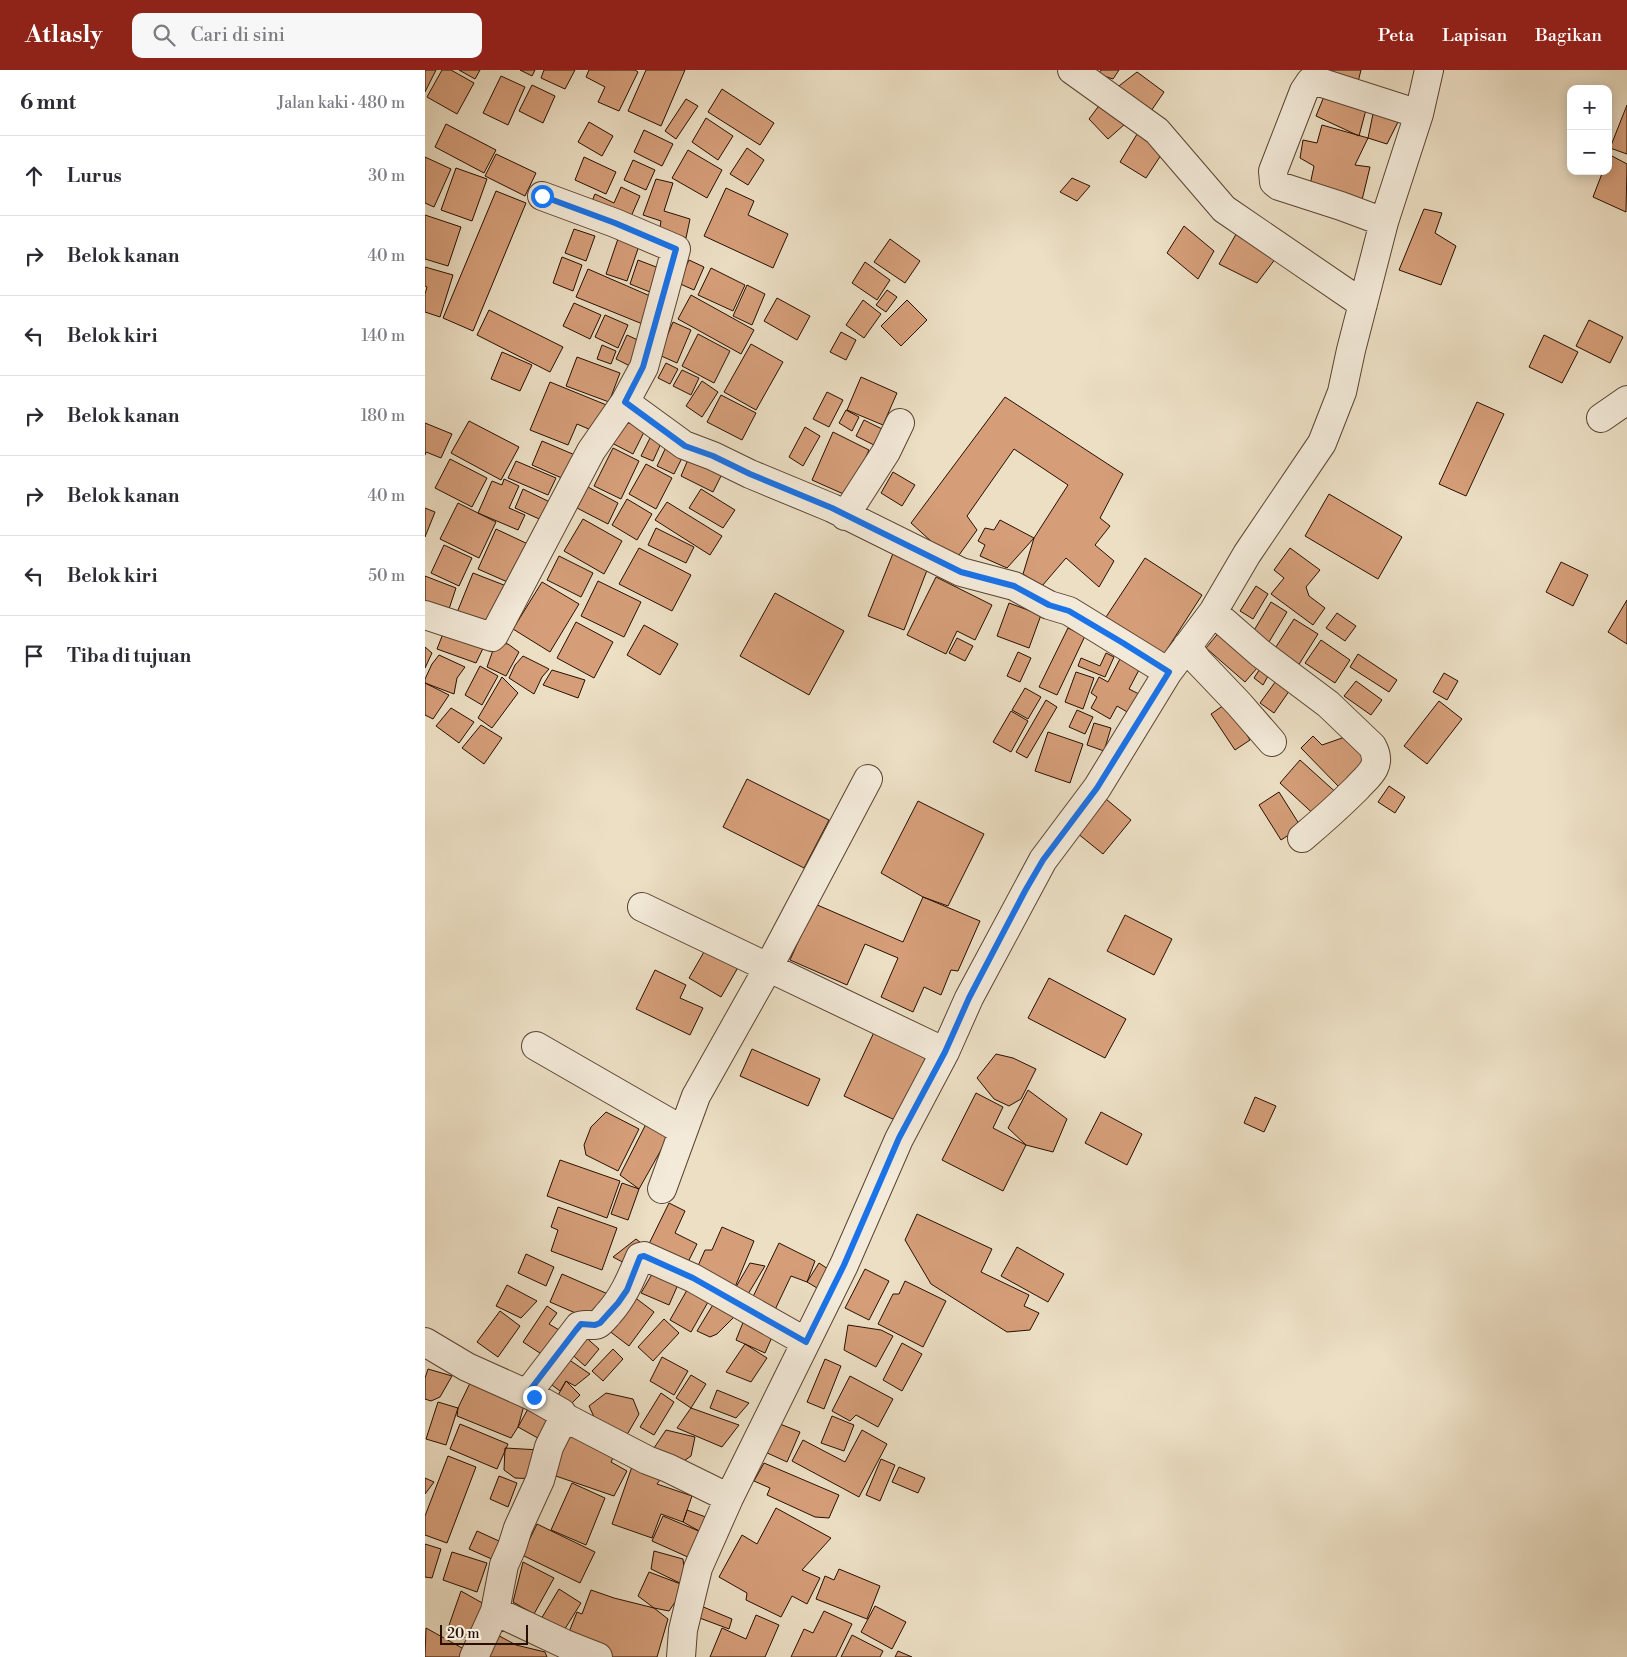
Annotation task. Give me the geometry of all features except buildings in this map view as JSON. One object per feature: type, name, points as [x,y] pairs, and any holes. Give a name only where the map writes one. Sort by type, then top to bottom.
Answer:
[{"type":"street","points":[[1072,70],[1157,131],[1224,209],[1363,304]]},
{"type":"street","points":[[681,1657],[683,1630],[698,1568],[729,1498],[844,1265],[899,1138],[945,1052],[969,998],[1043,860],[1097,788],[1169,672],[1213,612],[1247,554],[1322,443],[1342,392],[1384,222],[1419,114],[1429,70]]},
{"type":"street","points":[[1384,222],[1279,186],[1275,182],[1273,171],[1309,82],[1319,82],[1419,114]]},
{"type":"street","points":[[425,615],[492,637],[494,635],[591,451],[625,402],[643,367],[676,249],[615,223],[542,196]]},
{"type":"street","points":[[1601,418],[1627,400]]},
{"type":"street","points":[[625,402],[685,446],[713,456],[750,474],[832,508],[961,572],[1014,586],[1049,605],[1069,611],[1169,672]]},
{"type":"street","points":[[845,516],[886,452],[900,423]]},
{"type":"street","points":[[1213,612],[1260,653],[1328,704],[1372,746],[1375,752],[1377,758],[1375,768],[1339,806],[1302,838]]},
{"type":"street","points":[[1187,646],[1198,661],[1272,742]]},
{"type":"street","points":[[662,1189],[695,1096],[768,968],[868,778]]},
{"type":"street","points":[[642,907],[945,1052]]},
{"type":"street","points":[[536,1046],[682,1130]]},
{"type":"street","points":[[527,1394],[581,1324],[595,1325],[600,1323],[618,1303],[627,1290],[640,1257],[644,1256],[693,1278],[806,1342]]},
{"type":"street","points":[[425,1342],[467,1367],[527,1394],[562,1413],[564,1417],[647,1460],[668,1468],[729,1498]]},
{"type":"street","points":[[474,1657],[495,1611],[504,1566],[518,1528],[540,1480],[549,1447],[564,1417]]},
{"type":"street","points":[[495,1611],[565,1644],[598,1657]]},
{"type":"route","points":[[534,1397],[527,1394],[579,1326],[581,1324],[595,1325],[600,1323],[618,1303],[627,1290],[640,1257],[644,1256],[693,1278],[806,1342],[844,1265],[899,1138],[945,1052],[969,998],[1025,891],[1043,860],[1097,788],[1169,672],[1069,611],[1049,605],[1014,586],[961,572],[832,508],[750,474],[713,456],[685,446],[625,402],[643,367],[676,249],[615,223],[542,196]]}]
